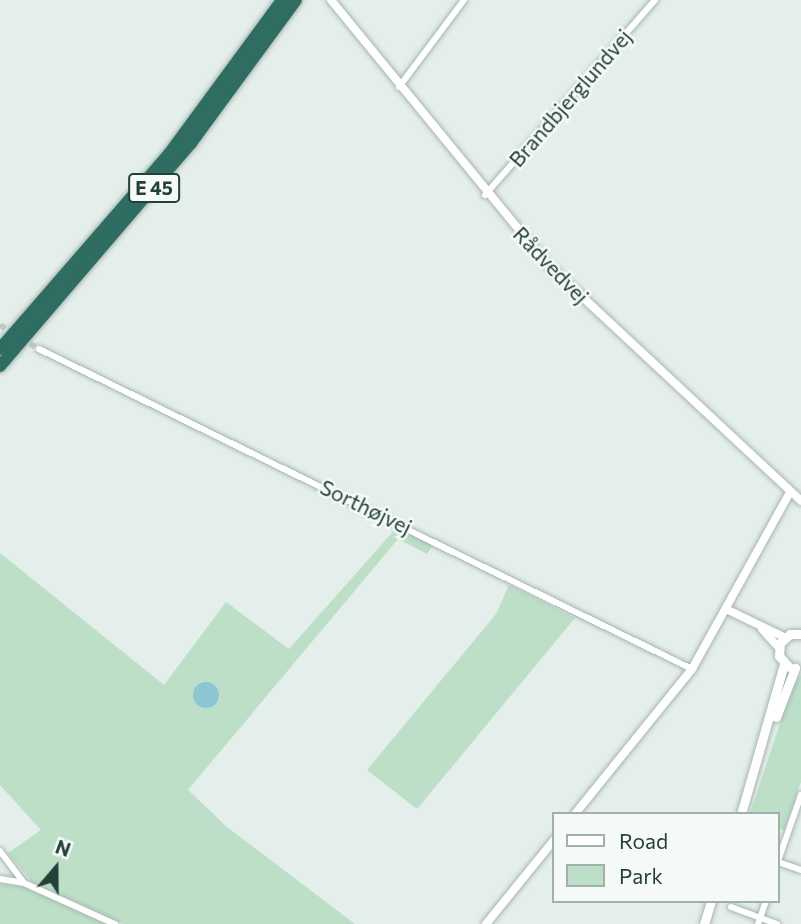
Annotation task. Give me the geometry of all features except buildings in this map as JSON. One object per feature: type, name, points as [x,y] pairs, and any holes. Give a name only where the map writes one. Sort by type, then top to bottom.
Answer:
[{"type":"highway","name":"E 45","points":[[0,349],[169,154],[282,0]]},
{"type":"highway","name":"E 45","points":[[0,366],[191,143],[296,0]]},
{"type":"main road","points":[[742,812],[764,744],[785,664],[778,647],[785,637],[798,633],[801,622]]},
{"type":"main road","points":[[764,744],[798,667],[785,664]]},
{"type":"main road","points":[[704,924],[710,903]]},
{"type":"street","points":[[399,87],[464,0]]},
{"type":"street","name":"Brandbjerglundvej","points":[[485,195],[654,0]]},
{"type":"street","name":"Rådvedvej","points":[[332,1],[485,195],[555,272],[801,501]]},
{"type":"street","name":"Sorthøjvej","points":[[39,349],[692,669]]},
{"type":"street","points":[[577,812],[692,669],[790,492]]},
{"type":"street","points":[[726,609],[785,637]]},
{"type":"street","points":[[757,624],[778,647]]},
{"type":"street","points":[[780,855],[801,795]]},
{"type":"street","points":[[486,924],[552,842]]},
{"type":"street","points":[[0,851],[24,883]]},
{"type":"street","points":[[780,862],[801,870]]},
{"type":"street","points":[[0,879],[24,883],[115,924]]},
{"type":"street","points":[[759,921],[765,903]]},
{"type":"street","points":[[731,907],[759,921],[777,924]]},
{"type":"green space","points":[[398,526],[434,544],[427,554],[398,539],[188,790],[227,827],[355,924],[123,924],[32,882],[8,853],[41,830],[0,785],[0,553],[164,685],[226,602],[289,649]]},
{"type":"green space","points":[[509,585],[575,618],[417,809],[367,770],[496,614]]},
{"type":"green space","points":[[801,675],[801,782],[784,830],[780,829],[780,812],[751,812],[792,687]]},
{"type":"green space","points":[[0,884],[24,887],[108,924],[0,924]]},
{"type":"water","points":[[206,682],[215,686],[219,695],[215,704],[206,708],[197,704],[193,695],[197,686]]},
{"type":"tunnel","points":[[0,325],[13,333]]},
{"type":"tunnel","points":[[22,339],[39,349]]}]
